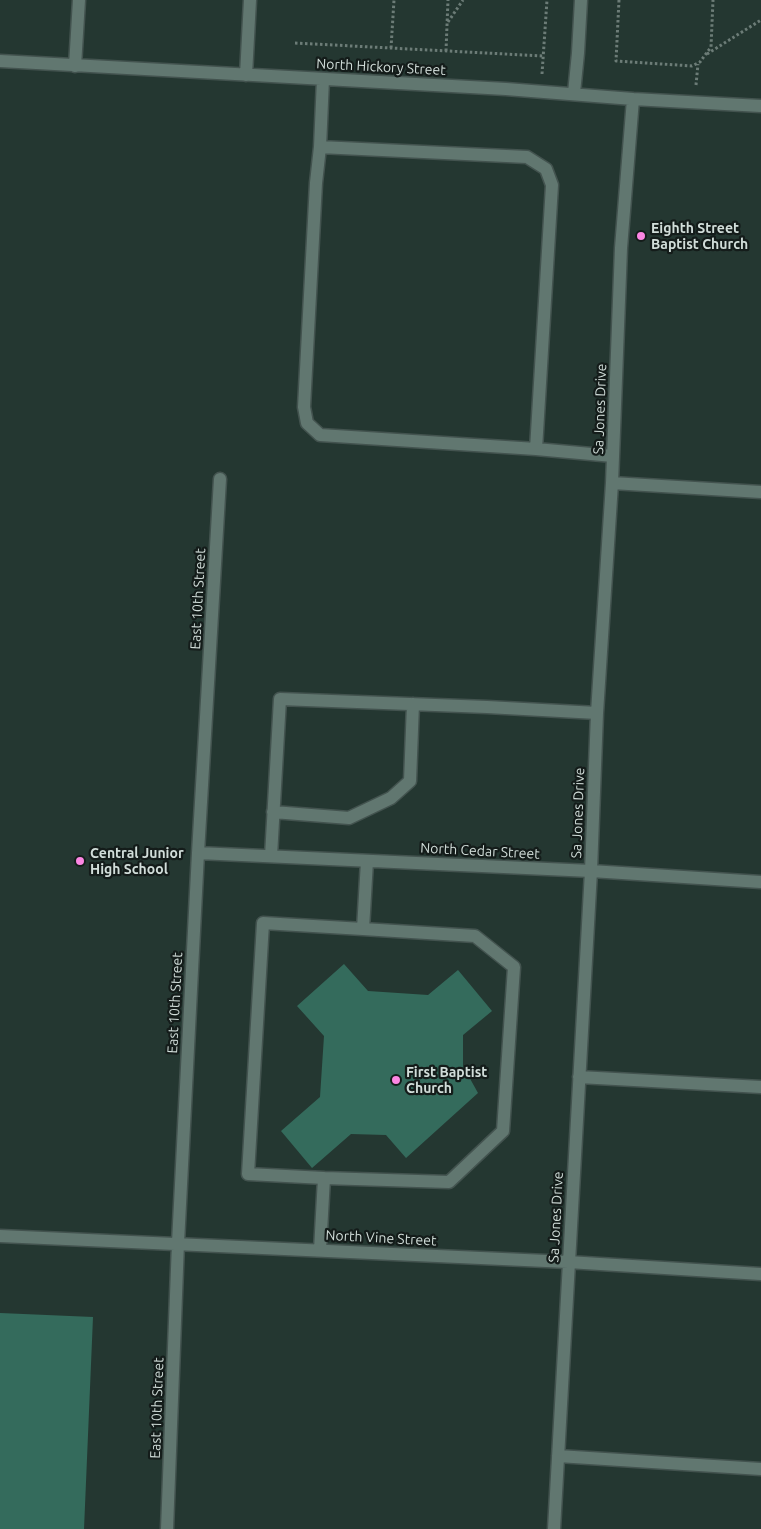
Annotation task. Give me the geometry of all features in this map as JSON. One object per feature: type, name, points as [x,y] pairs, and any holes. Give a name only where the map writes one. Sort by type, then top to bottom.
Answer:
[{"type":"street","points":[[75,66],[79,0]]},
{"type":"street","points":[[246,75],[250,0]]},
{"type":"street","points":[[574,93],[581,0]]},
{"type":"street","name":"North Hickory Street","points":[[0,61],[574,93],[633,99],[761,106]]},
{"type":"street","points":[[323,79],[304,407],[307,423],[320,435],[613,456]]},
{"type":"street","name":"Sa Jones Drive","points":[[554,1529],[591,871],[597,713],[612,484],[621,248],[633,99]]},
{"type":"street","points":[[320,147],[527,157],[546,170],[552,185],[536,449]]},
{"type":"street","name":"East 10th Street","points":[[167,1529],[178,1243],[220,479]]},
{"type":"street","points":[[612,484],[761,492]]},
{"type":"street","points":[[270,856],[280,699],[597,713]]},
{"type":"street","points":[[273,812],[349,818],[391,798],[410,781],[413,704]]},
{"type":"street","name":"North Cedar Street","points":[[198,853],[591,871],[761,882]]},
{"type":"street","points":[[363,928],[367,861]]},
{"type":"street","points":[[264,923],[474,936],[514,967],[503,1131],[449,1182],[324,1178],[248,1174],[264,923]]},
{"type":"street","points":[[580,1078],[761,1087]]},
{"type":"street","points":[[320,1250],[324,1178]]},
{"type":"street","name":"North Vine Street","points":[[0,1236],[568,1262],[761,1274]]},
{"type":"street","points":[[558,1456],[761,1469]]},
{"type":"path","points":[[391,48],[394,0]]},
{"type":"path","points":[[446,51],[448,0]]},
{"type":"path","points":[[447,22],[463,0]]},
{"type":"path","points":[[542,77],[547,0]]},
{"type":"path","points":[[619,0],[616,61],[692,66],[700,62],[711,46],[713,0]]},
{"type":"path","points":[[707,54],[761,20]]},
{"type":"path","points":[[295,43],[544,56]]},
{"type":"building","name":"First Baptist Church","points":[[344,964],[368,991],[428,995],[458,970],[492,1011],[463,1035],[463,1066],[478,1093],[406,1158],[386,1135],[351,1134],[312,1168],[281,1131],[320,1097],[324,1036],[297,1006]]},
{"type":"building","points":[[0,1313],[93,1317],[84,1529],[0,1529]]},
{"type":"place","name":"Eighth Street Baptist Church","points":[[641,236]]},
{"type":"place","name":"Central Junior High School","points":[[80,861]]},
{"type":"place","name":"First Baptist Church","points":[[396,1080]]}]
